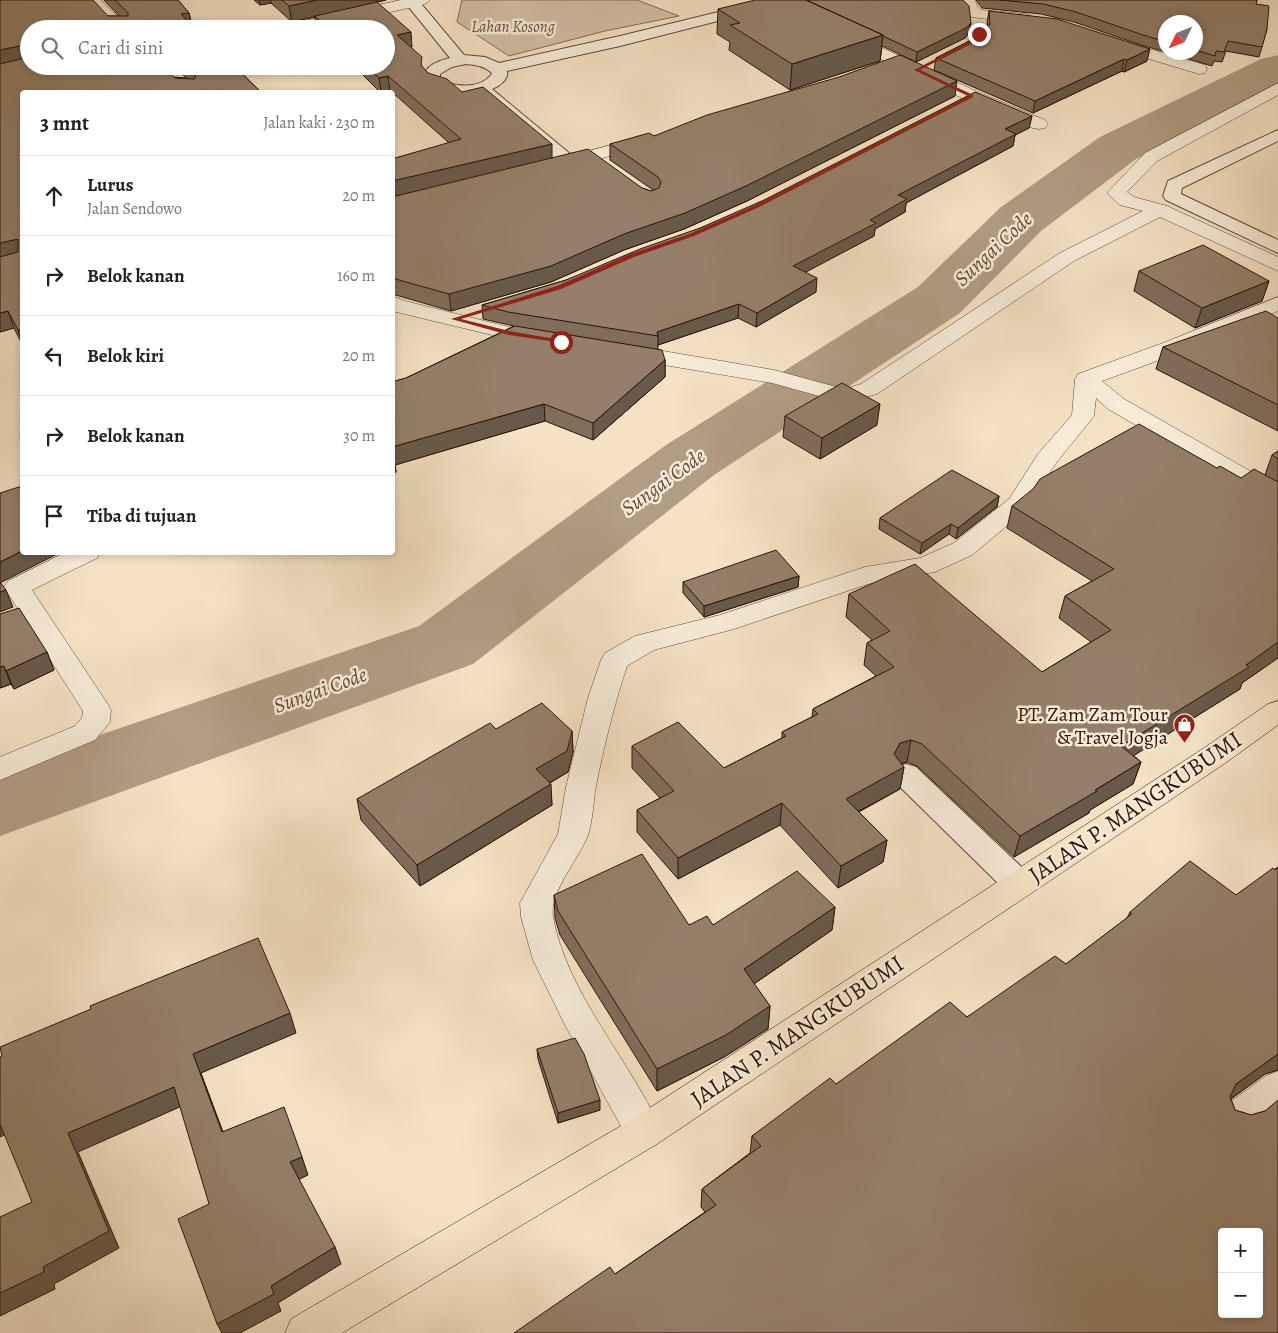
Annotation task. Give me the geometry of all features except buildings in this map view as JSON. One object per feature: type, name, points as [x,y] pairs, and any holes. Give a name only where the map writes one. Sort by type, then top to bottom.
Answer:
[{"type":"main road","name":"JALAN P. MANGKUBUMI","points":[[305,1333],[644,1132],[1214,756],[1278,710]]},
{"type":"street","points":[[95,0],[114,20]]},
{"type":"street","points":[[967,0],[978,21],[1009,17],[1041,21]]},
{"type":"street","points":[[1009,17],[1013,0]]},
{"type":"street","points":[[333,20],[411,3]]},
{"type":"street","points":[[835,32],[972,96],[1039,124]]},
{"type":"street","points":[[1100,39],[1199,69]]},
{"type":"street","points":[[882,69],[899,62]]},
{"type":"street","points":[[916,70],[932,62]]},
{"type":"street","points":[[1278,88],[1151,157],[1116,193],[1127,201],[1160,210],[1278,265]]},
{"type":"street","points":[[954,105],[972,96]]},
{"type":"street","points":[[541,169],[569,162],[599,162],[659,137]]},
{"type":"street","points":[[608,349],[774,377],[844,396],[869,389],[1067,257],[1160,210]]},
{"type":"street","points":[[1086,379],[1171,348],[1278,302]]},
{"type":"street","points":[[395,304],[509,333],[561,342]]},
{"type":"street","points":[[454,319],[482,310]]},
{"type":"street","points":[[483,346],[509,333]]},
{"type":"street","points":[[1086,379],[1122,408],[1278,497]]},
{"type":"street","points":[[644,1132],[578,1017],[549,960],[537,917],[536,903],[573,834],[580,787],[602,698],[615,660],[645,643],[725,623],[865,576],[926,566],[963,549],[1018,504],[1046,459],[1083,416],[1086,379]]},
{"type":"street","points":[[0,769],[85,732],[96,722],[97,710],[20,617],[17,589],[17,586],[82,555]]},
{"type":"street","points":[[1239,1117],[1278,1088]]},
{"type":"lane","points":[[497,68],[500,72],[500,77],[481,88],[456,90],[436,84],[432,79],[432,73],[445,64],[461,61],[482,62],[497,68],[667,30],[776,2]]},
{"type":"lane","points":[[411,3],[461,61]]},
{"type":"lane","points":[[411,3],[445,64]]},
{"type":"lane","points":[[481,88],[569,162]]},
{"type":"lane","points":[[1278,136],[1174,186],[1172,196],[1278,247]]},
{"type":"lane","points":[[906,775],[1019,884]]},
{"type":"green space","name":"Lahan Kosong","points":[[462,0],[637,0],[679,16],[605,31],[509,56],[457,22]]},
{"type":"waterway","name":"Sungai Code","points":[[0,803],[446,645],[690,460],[939,300],[1021,219],[1118,148],[1278,69]]},
{"type":"place","name":"PT. Zam Zam Tour & Travel Jogja","points":[[1184,744]]},
{"type":"route","points":[[561,342],[509,333],[454,319],[559,288],[632,256],[692,235],[755,207],[972,96],[916,70],[972,42],[979,34]]}]
